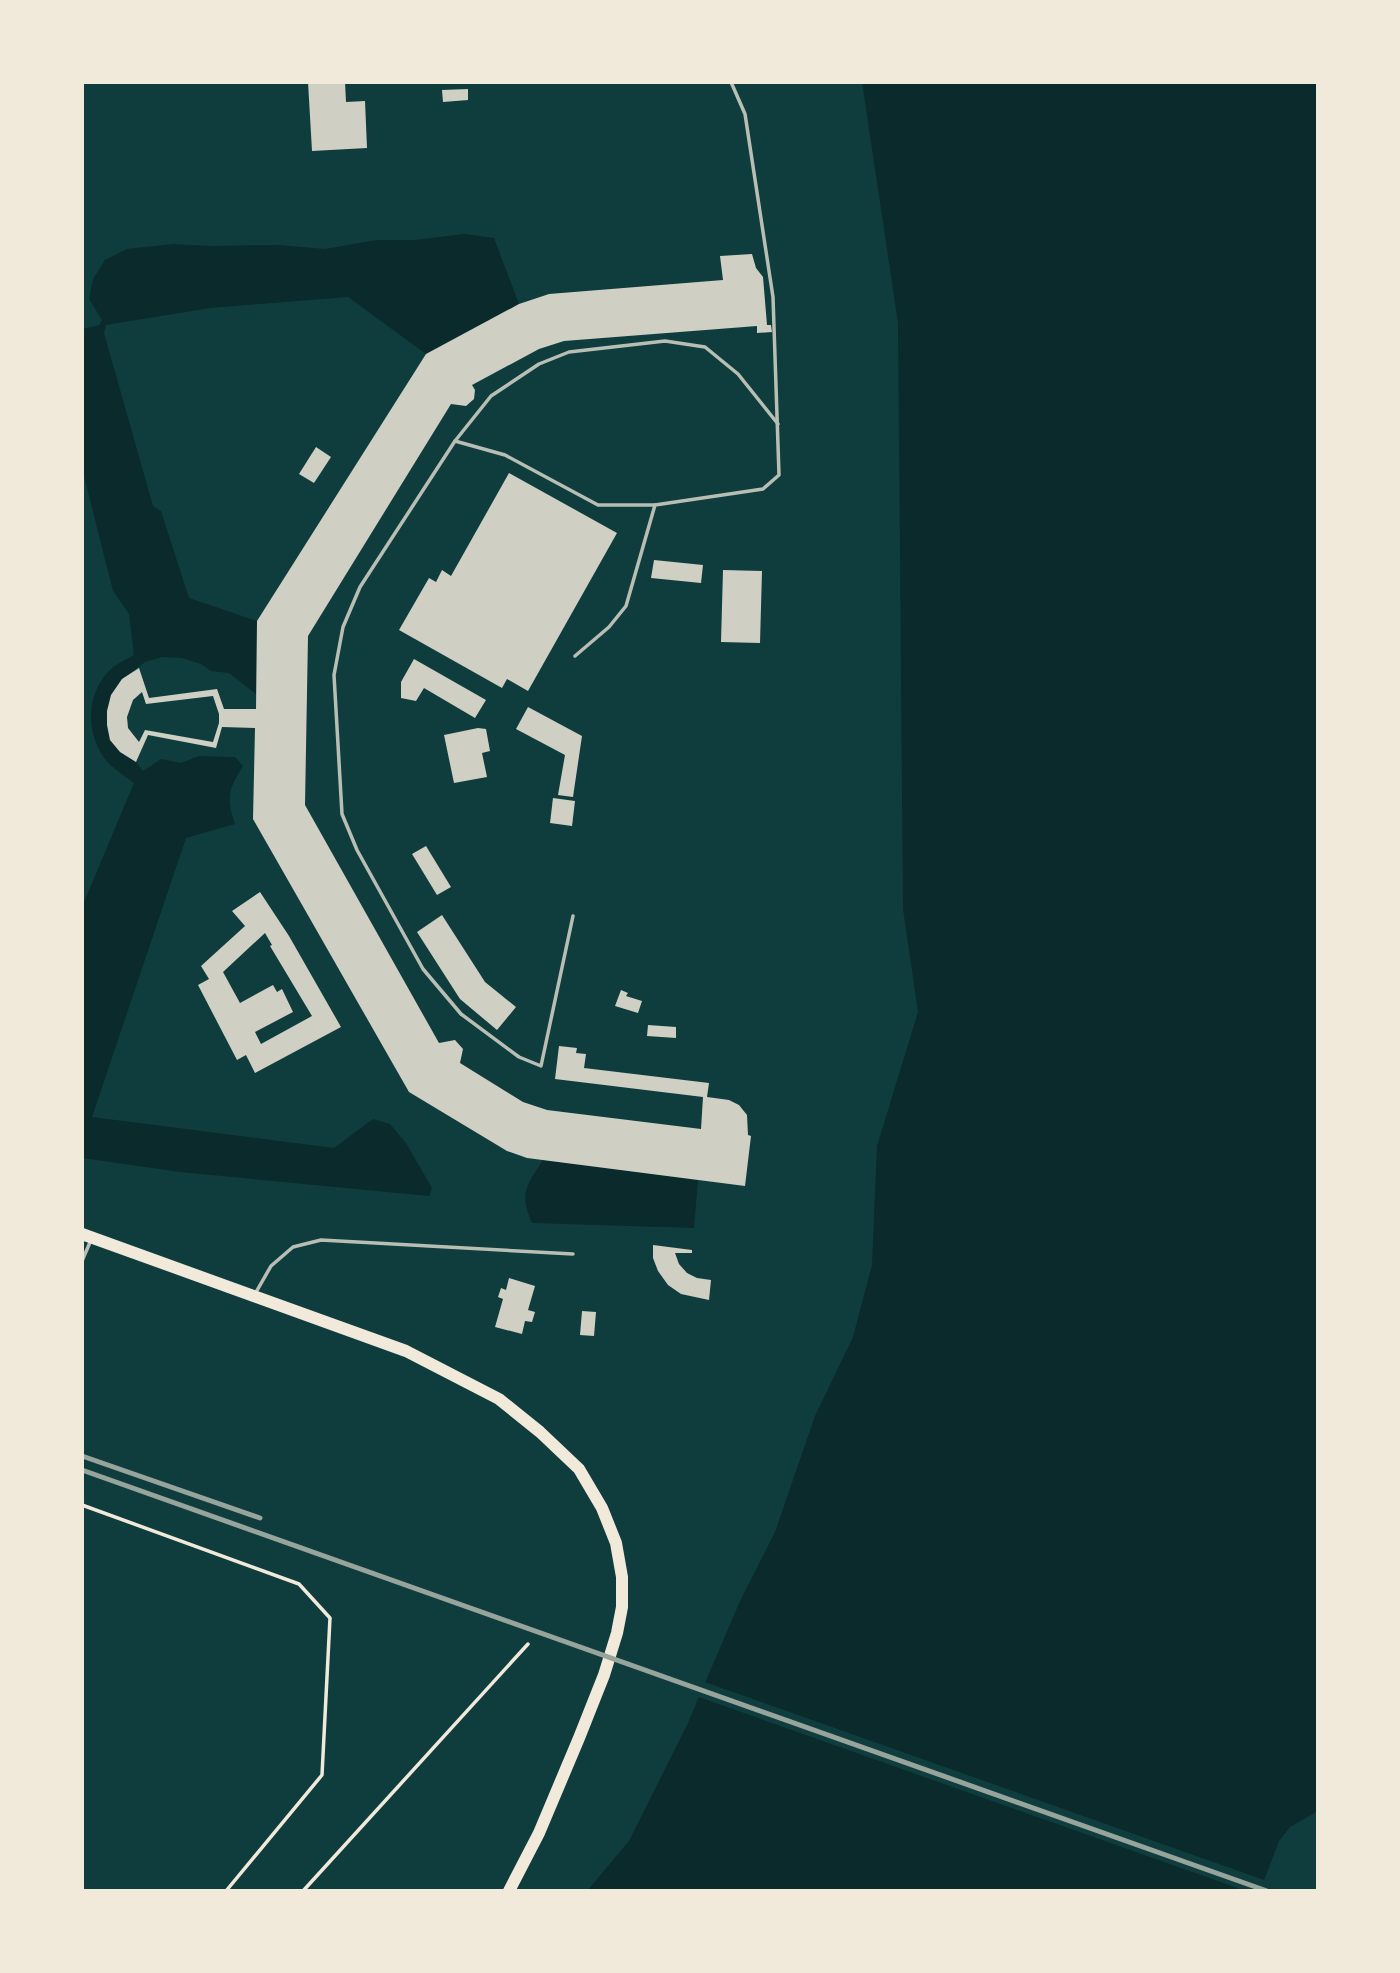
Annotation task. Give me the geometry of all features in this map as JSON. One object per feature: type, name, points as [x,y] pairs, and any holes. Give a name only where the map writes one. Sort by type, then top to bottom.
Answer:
[{"type":"main road","points":[[87,1236],[406,1351],[499,1399],[540,1432],[579,1469],[602,1508],[616,1544],[622,1577],[622,1607],[617,1633],[579,1738],[539,1833],[509,1891]]},
{"type":"lane","points":[[454,440],[505,455],[598,505],[656,505],[763,489],[779,475],[773,297],[745,114],[731,82]]},
{"type":"lane","points":[[573,916],[541,1066],[519,1057],[461,1014],[424,969],[357,850],[342,814],[334,675],[343,627],[360,587],[454,440],[491,396],[538,364],[569,352],[665,341],[705,347],[738,374],[778,424]]},
{"type":"lane","points":[[575,656],[608,627],[626,606],[656,505]]},
{"type":"lane","points":[[82,1261],[87,1236]]},
{"type":"lane","points":[[254,1296],[271,1266],[293,1247],[321,1240],[573,1254]]},
{"type":"path","points":[[82,1505],[299,1584],[330,1618],[321,1775],[226,1891]]},
{"type":"path","points":[[303,1891],[528,1644]]},
{"type":"water","points":[[862,82],[1318,82],[1318,1811],[1290,1827],[1279,1841],[1260,1891],[587,1891],[629,1841],[687,1725],[740,1601],[775,1532],[815,1416],[853,1337],[872,1265],[877,1146],[918,1012],[903,909],[898,323]]},
{"type":"water","points":[[465,234],[494,238],[519,304],[426,354],[348,297],[210,308],[106,325],[104,333],[153,506],[161,511],[189,598],[257,621],[256,694],[229,673],[211,671],[201,664],[182,658],[162,657],[145,662],[122,679],[111,695],[107,724],[110,740],[143,771],[161,759],[181,763],[199,756],[235,757],[243,766],[230,794],[230,807],[235,824],[186,838],[92,1117],[334,1148],[373,1119],[390,1124],[406,1143],[432,1188],[429,1196],[180,1172],[82,1158],[82,907],[134,783],[105,759],[94,738],[91,715],[95,693],[107,673],[134,655],[129,614],[113,591],[84,476],[82,333],[83,329],[99,325],[102,320],[89,299],[93,279],[105,260],[127,249],[173,244],[278,245],[325,249],[377,240],[414,240]]},
{"type":"water","points":[[543,1160],[698,1180],[694,1228],[532,1223],[526,1204],[526,1190]]},
{"type":"pier","points":[[702,1681],[1267,1881],[1264,1891],[1246,1891],[696,1696]]},
{"type":"building","points":[[308,82],[345,82],[346,102],[365,101],[367,148],[312,151]]},
{"type":"building","points":[[468,89],[468,100],[443,102],[442,90]]},
{"type":"building","points":[[752,254],[756,268],[763,277],[767,325],[771,325],[772,332],[757,333],[757,326],[564,341],[539,349],[472,385],[475,390],[474,399],[466,406],[451,404],[308,636],[305,805],[439,1043],[455,1040],[463,1049],[460,1063],[523,1102],[547,1110],[701,1129],[703,1097],[555,1079],[559,1046],[577,1048],[576,1053],[586,1054],[584,1068],[709,1083],[707,1097],[729,1100],[739,1105],[747,1115],[748,1135],[751,1136],[745,1186],[527,1158],[507,1151],[409,1092],[253,819],[255,728],[222,727],[216,748],[148,735],[136,762],[120,752],[110,740],[107,725],[111,695],[122,679],[139,668],[149,698],[217,689],[224,709],[256,709],[257,621],[426,354],[519,304],[549,294],[723,280],[720,256]],"holes":[[[142,692],[146,704],[213,696],[219,714],[213,742],[145,730],[139,742],[128,728],[127,717],[133,700]]]},
{"type":"building","points":[[316,447],[331,457],[314,483],[299,474]]},
{"type":"building","points":[[509,473],[617,533],[528,691],[507,679],[502,688],[399,630],[429,578],[436,582],[442,570],[451,576]]},
{"type":"building","points":[[654,560],[703,565],[701,583],[651,578]]},
{"type":"building","points":[[723,570],[762,571],[760,643],[721,642]]},
{"type":"building","points":[[414,659],[486,700],[475,718],[424,688],[416,701],[401,698],[401,682]]},
{"type":"building","points":[[528,707],[582,736],[573,797],[558,795],[565,755],[516,729]]},
{"type":"building","points":[[478,728],[486,729],[490,751],[482,753],[487,777],[454,783],[444,735]]},
{"type":"building","points":[[553,798],[575,801],[572,826],[550,823]]},
{"type":"building","points":[[426,846],[451,887],[437,895],[412,854]]},
{"type":"building","points":[[260,892],[289,936],[341,1027],[255,1073],[246,1055],[237,1060],[198,985],[209,979],[201,966],[245,926],[232,911]],"holes":[[[265,933],[272,945],[270,946],[312,1016],[261,1044],[255,1032],[293,1012],[282,989],[277,992],[273,985],[240,1003],[223,972]]]},
{"type":"building","points":[[442,915],[485,982],[516,1007],[497,1030],[460,999],[417,932]]},
{"type":"building","points":[[621,990],[628,993],[626,996],[642,1001],[638,1013],[615,1006]]},
{"type":"building","points":[[648,1025],[676,1027],[676,1038],[647,1036]]},
{"type":"building","points":[[653,1245],[692,1250],[692,1253],[675,1253],[679,1264],[687,1273],[711,1280],[709,1300],[681,1294],[668,1285],[653,1258]]},
{"type":"building","points":[[509,1278],[535,1286],[528,1310],[535,1312],[532,1322],[525,1321],[522,1334],[495,1327],[503,1299],[498,1297],[501,1288],[506,1290]]},
{"type":"building","points":[[582,1311],[596,1312],[594,1336],[580,1335]]},
{"type":"railway","points":[[82,1456],[260,1518]]},
{"type":"railway","points":[[82,1470],[1267,1891]]}]
